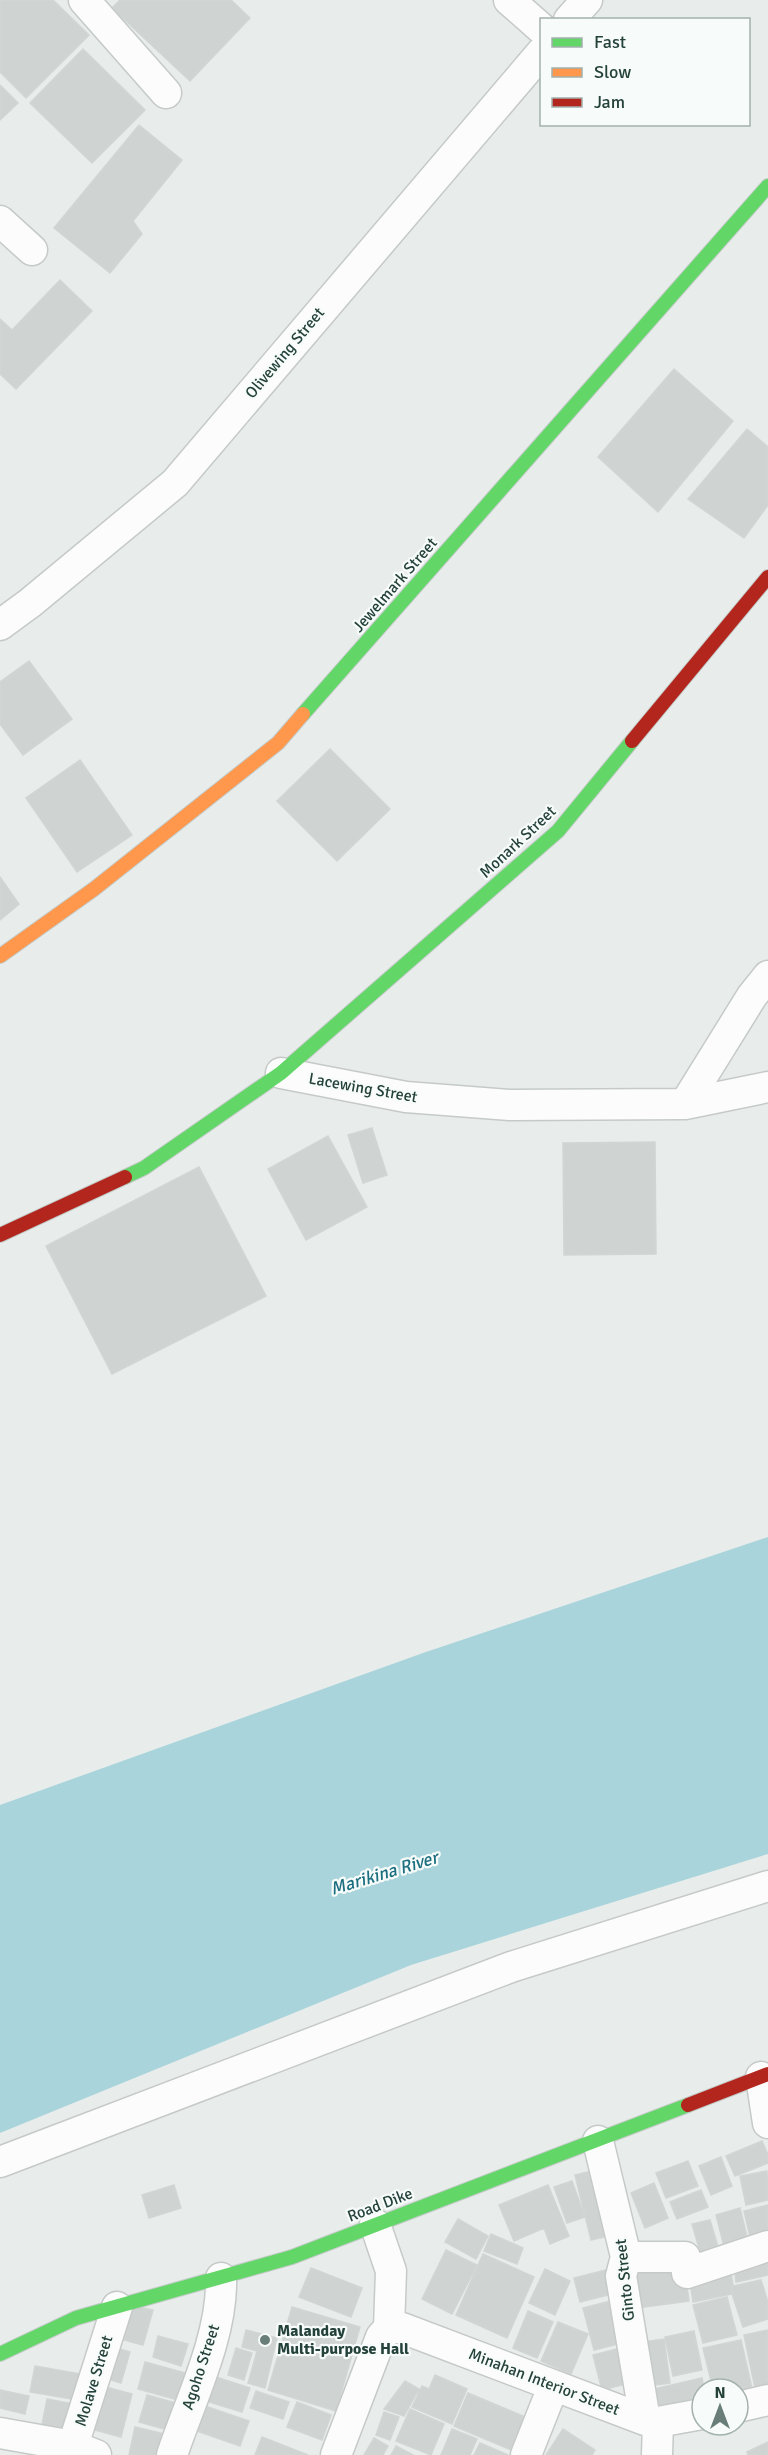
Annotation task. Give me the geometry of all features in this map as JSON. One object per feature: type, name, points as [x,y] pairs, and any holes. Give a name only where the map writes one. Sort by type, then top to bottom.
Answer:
[{"type":"street","points":[[84,0],[166,93]]},
{"type":"street","points":[[509,0],[540,27]]},
{"type":"street","points":[[571,18],[587,0]]},
{"type":"street","name":"Olivewing Street","points":[[0,626],[175,483],[540,54]]},
{"type":"street","name":"Jewelmark Street","points":[[0,956],[94,889],[278,743],[768,186]]},
{"type":"street","points":[[0,221],[32,250]]},
{"type":"street","name":"Monark Street","points":[[281,1073],[558,831],[768,577]]},
{"type":"street","points":[[685,1104],[752,996],[768,976]]},
{"type":"street","points":[[0,1235],[144,1168],[281,1073]]},
{"type":"street","name":"Lacewing Street","points":[[281,1073],[406,1097],[487,1104],[685,1104],[768,1087]]},
{"type":"street","points":[[0,2162],[511,1967],[768,1886]]},
{"type":"street","points":[[765,2075],[768,2123]]},
{"type":"street","name":"Road Dike","points":[[0,2354],[76,2318],[292,2257],[765,2075]]},
{"type":"street","name":"Ginto Street","points":[[598,2141],[626,2257],[621,2276],[657,2455]]},
{"type":"street","points":[[336,2455],[381,2337],[389,2328],[391,2271],[375,2224]]},
{"type":"street","points":[[626,2257],[685,2257],[687,2273],[768,2246]]},
{"type":"street","name":"Agoho Street","points":[[172,2455],[214,2334],[219,2311],[221,2278]]},
{"type":"street","name":"Molave Street","points":[[80,2452],[117,2307]]},
{"type":"street","name":"Minahan Interior Street","points":[[389,2328],[402,2328],[651,2421]]},
{"type":"street","points":[[526,2455],[553,2386]]},
{"type":"street","points":[[750,2404],[768,2400]]},
{"type":"street","points":[[651,2421],[690,2416]]},
{"type":"street","points":[[0,2433],[80,2452]]},
{"type":"water","name":"Marikina River","points":[[768,1537],[768,1854],[411,1965],[0,2133],[0,1805],[423,1653]]},
{"type":"building","points":[[0,0],[53,0],[89,35],[26,98],[0,72]]},
{"type":"building","points":[[120,0],[231,0],[250,18],[190,81],[112,8]]},
{"type":"building","points":[[83,49],[145,110],[92,163],[30,103]]},
{"type":"building","points":[[0,85],[18,103],[0,120]]},
{"type":"building","points":[[139,125],[182,160],[133,221],[142,234],[110,273],[54,228]]},
{"type":"building","points":[[60,280],[92,311],[16,389],[0,374],[0,319],[12,330]]},
{"type":"building","points":[[674,369],[733,421],[658,512],[598,457]]},
{"type":"building","points":[[747,429],[768,447],[768,505],[744,538],[688,499]]},
{"type":"building","points":[[29,661],[72,719],[23,755],[0,724],[0,682]]},
{"type":"building","points":[[330,749],[390,809],[337,861],[277,801]]},
{"type":"building","points":[[80,760],[132,835],[77,872],[26,798]]},
{"type":"building","points":[[0,877],[19,904],[0,920]]},
{"type":"building","points":[[372,1128],[387,1175],[363,1183],[348,1135]]},
{"type":"building","points":[[328,1136],[367,1207],[306,1240],[268,1169]]},
{"type":"building","points":[[655,1142],[656,1254],[564,1255],[563,1143]]},
{"type":"building","points":[[199,1167],[266,1296],[112,1374],[46,1246]]},
{"type":"building","points":[[762,2141],[768,2155],[768,2163],[735,2176],[726,2156]]},
{"type":"building","points":[[721,2157],[732,2186],[711,2195],[699,2166]]},
{"type":"building","points":[[688,2161],[698,2186],[666,2198],[656,2173]]},
{"type":"building","points":[[600,2169],[617,2234],[591,2240],[575,2175]]},
{"type":"building","points":[[767,2171],[768,2200],[746,2205],[740,2176]]},
{"type":"building","points":[[572,2181],[585,2217],[567,2223],[554,2187]]},
{"type":"building","points":[[654,2183],[668,2218],[645,2228],[631,2193]]},
{"type":"building","points":[[174,2185],[181,2208],[149,2218],[142,2195]]},
{"type":"building","points":[[548,2185],[569,2236],[550,2244],[544,2228],[514,2241],[499,2205]]},
{"type":"building","points":[[701,2190],[708,2207],[677,2219],[670,2202]]},
{"type":"building","points":[[768,2205],[768,2233],[750,2237],[744,2211]]},
{"type":"building","points":[[740,2208],[750,2249],[726,2254],[716,2215]]},
{"type":"building","points":[[458,2219],[488,2236],[476,2259],[445,2242]]},
{"type":"building","points":[[710,2220],[721,2257],[703,2262],[692,2224]]},
{"type":"building","points":[[491,2234],[523,2248],[517,2264],[484,2251]]},
{"type":"building","points":[[446,2250],[477,2265],[452,2314],[422,2299]]},
{"type":"building","points":[[483,2254],[534,2277],[507,2338],[456,2315]]},
{"type":"building","points":[[767,2262],[768,2275],[736,2282],[735,2273]]},
{"type":"building","points":[[684,2266],[689,2301],[630,2309],[625,2274]]},
{"type":"building","points":[[311,2268],[362,2288],[351,2317],[299,2297]]},
{"type":"building","points":[[545,2269],[570,2281],[555,2315],[529,2303]]},
{"type":"building","points":[[606,2270],[612,2294],[580,2302],[574,2278]]},
{"type":"building","points":[[731,2274],[733,2285],[731,2294],[693,2302],[691,2288]]},
{"type":"building","points":[[761,2280],[768,2302],[768,2319],[743,2327],[732,2294],[733,2286]]},
{"type":"building","points":[[727,2297],[737,2335],[703,2343],[693,2305]]},
{"type":"building","points":[[611,2301],[622,2343],[594,2350],[583,2308]]},
{"type":"building","points":[[133,2306],[153,2310],[143,2345],[124,2340]]},
{"type":"building","points":[[292,2307],[360,2327],[336,2411],[268,2390]]},
{"type":"building","points":[[528,2311],[553,2322],[537,2358],[513,2348]]},
{"type":"building","points":[[558,2322],[588,2334],[571,2374],[541,2361]]},
{"type":"building","points":[[246,2330],[277,2338],[265,2388],[248,2383],[257,2351],[242,2347]]},
{"type":"building","points":[[768,2330],[768,2385],[755,2388],[744,2335]]},
{"type":"building","points":[[694,2331],[702,2370],[673,2376],[665,2337]]},
{"type":"building","points":[[158,2336],[188,2344],[181,2366],[153,2357]]},
{"type":"building","points":[[664,2339],[670,2383],[641,2387],[635,2343]]},
{"type":"building","points":[[741,2340],[749,2377],[710,2377],[703,2348]]},
{"type":"building","points":[[113,2347],[130,2352],[121,2383],[105,2378]]},
{"type":"building","points":[[625,2347],[633,2382],[602,2390],[593,2355]]},
{"type":"building","points":[[236,2348],[252,2353],[244,2380],[228,2375]]},
{"type":"building","points":[[145,2362],[189,2374],[182,2401],[138,2389]]},
{"type":"building","points":[[35,2366],[81,2374],[77,2400],[30,2392]]},
{"type":"building","points":[[435,2375],[467,2389],[452,2424],[412,2407],[422,2386],[429,2389]]},
{"type":"building","points":[[213,2376],[250,2388],[242,2412],[206,2401]]},
{"type":"building","points":[[405,2381],[419,2389],[404,2416],[384,2409]]},
{"type":"building","points":[[690,2381],[690,2403],[659,2410],[654,2389]]},
{"type":"building","points":[[102,2386],[132,2394],[121,2437],[91,2429]]},
{"type":"building","points":[[0,2390],[29,2396],[25,2414],[0,2408]]},
{"type":"building","points":[[256,2391],[289,2402],[283,2419],[250,2408]]},
{"type":"building","points":[[468,2393],[530,2419],[516,2452],[454,2426]]},
{"type":"building","points":[[147,2395],[176,2403],[168,2430],[139,2422]]},
{"type":"building","points":[[47,2399],[74,2404],[68,2435],[41,2430]]},
{"type":"building","points":[[297,2402],[331,2415],[322,2440],[287,2427]]},
{"type":"building","points":[[205,2406],[249,2421],[240,2446],[197,2431]]},
{"type":"building","points":[[410,2409],[444,2424],[431,2455],[396,2441]]},
{"type":"building","points":[[384,2412],[399,2417],[390,2440],[376,2435]]},
{"type":"building","points":[[135,2427],[165,2434],[160,2455],[129,2455]]},
{"type":"building","points":[[452,2429],[477,2439],[470,2455],[441,2455]]},
{"type":"building","points":[[563,2429],[595,2450],[592,2455],[546,2455]]},
{"type":"building","points":[[262,2437],[308,2455],[255,2455]]},
{"type":"building","points":[[374,2438],[388,2446],[383,2455],[364,2455]]},
{"type":"building","points":[[768,2442],[768,2455],[748,2455],[747,2452]]},
{"type":"building","points":[[480,2443],[508,2455],[474,2455]]},
{"type":"building","points":[[396,2446],[413,2455],[391,2455]]},
{"type":"traffic: fast","points":[[303,714],[768,186]]},
{"type":"traffic: fast","points":[[125,1177],[144,1168],[281,1073],[558,831],[632,741]]},
{"type":"traffic: fast","points":[[0,2354],[76,2318],[292,2257],[688,2105]]},
{"type":"traffic: slow","points":[[0,956],[94,889],[278,743],[303,714]]},
{"type":"traffic: jam","points":[[632,741],[768,577]]},
{"type":"traffic: jam","points":[[0,1235],[125,1177]]},
{"type":"traffic: jam","points":[[688,2105],[768,2074]]},
{"type":"place","name":"Malanday Multi-purpose Hall","points":[[265,2340]]}]
